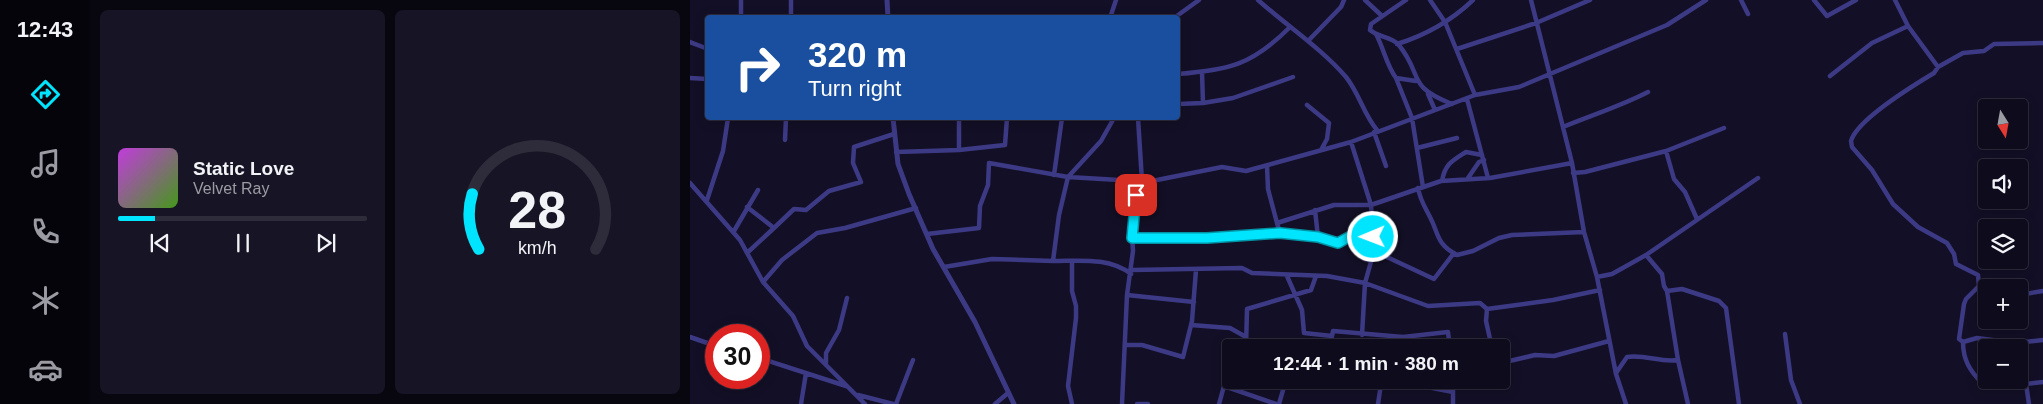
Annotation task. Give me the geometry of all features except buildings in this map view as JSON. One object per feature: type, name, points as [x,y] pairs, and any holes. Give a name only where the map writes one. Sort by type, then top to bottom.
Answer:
[{"type":"street","points":[[741,0],[741,15]]},
{"type":"street","points":[[790,15],[791,0]]},
{"type":"street","points":[[886,0],[888,15]]},
{"type":"street","points":[[1111,15],[1116,0]]},
{"type":"street","points":[[1178,15],[1200,0]]},
{"type":"street","points":[[1258,0],[1289,28],[1308,41],[1345,76],[1364,104],[1369,121],[1376,131],[1386,166]]},
{"type":"street","points":[[1308,41],[1341,7],[1344,0]]},
{"type":"street","points":[[1365,0],[1381,15]]},
{"type":"street","points":[[1406,0],[1381,15],[1370,26],[1370,30],[1396,43],[1413,70],[1416,81],[1428,94],[1435,110]]},
{"type":"street","points":[[1430,0],[1445,22],[1475,95]]},
{"type":"street","points":[[1382,46],[1419,38],[1445,22],[1474,0]]},
{"type":"street","points":[[1531,0],[1572,163],[1584,232],[1600,290],[1616,374],[1626,404]]},
{"type":"street","points":[[1457,49],[1536,23],[1590,0]]},
{"type":"street","points":[[927,234],[978,228],[980,206],[988,185],[989,163],[1068,177],[1139,181],[1156,180],[1222,167],[1242,172],[1351,142],[1475,95],[1519,87],[1598,52],[1667,25],[1706,0]]},
{"type":"street","points":[[1741,0],[1748,14]]},
{"type":"street","points":[[1814,0],[1827,16],[1856,0]]},
{"type":"street","points":[[1895,0],[1908,26],[1938,67]]},
{"type":"street","points":[[1830,76],[1872,43],[1908,26]]},
{"type":"street","points":[[1180,74],[1223,69],[1255,57],[1270,47],[1289,28]]},
{"type":"street","points":[[1376,34],[1382,46],[1387,64],[1396,78],[1412,118],[1417,148],[1421,203],[1431,218],[1437,238],[1454,253],[1465,254],[1499,238],[1512,235],[1584,232]]},
{"type":"street","points":[[690,42],[705,48]]},
{"type":"street","points":[[1978,379],[1970,370],[1963,353],[1963,342],[1959,339],[1959,331],[1966,299],[1979,286],[1978,275],[1956,264],[1954,254],[1947,243],[1923,230],[1893,204],[1872,170],[1852,147],[1851,141],[1863,124],[1892,99],[1934,73],[1938,67],[1946,65],[1963,53],[1984,51],[1994,44],[2043,42]]},
{"type":"street","points":[[1202,72],[1203,103]]},
{"type":"street","points":[[1180,104],[1203,103],[1233,98],[1293,77]]},
{"type":"street","points":[[690,78],[705,79]]},
{"type":"street","points":[[1396,78],[1416,81]]},
{"type":"street","points":[[1563,127],[1626,104],[1648,92]]},
{"type":"street","points":[[1428,94],[1452,104]]},
{"type":"street","points":[[1467,99],[1488,178]]},
{"type":"street","points":[[1307,105],[1329,123],[1327,139],[1321,150]]},
{"type":"street","points":[[707,200],[723,151],[728,120]]},
{"type":"street","points":[[785,140],[786,120]]},
{"type":"street","points":[[893,120],[898,164],[927,234],[975,322],[1014,404]]},
{"type":"street","points":[[958,120],[959,150]]},
{"type":"street","points":[[896,152],[959,150],[1005,145],[1007,120]]},
{"type":"street","points":[[1054,175],[1062,120]]},
{"type":"street","points":[[1053,261],[1059,215],[1068,177],[1101,141],[1113,120]]},
{"type":"street","points":[[1122,404],[1127,295],[1132,272],[1132,238],[1139,181],[1138,120]]},
{"type":"street","points":[[1573,172],[1585,172],[1666,152],[1724,128]]},
{"type":"street","points":[[747,253],[794,208],[806,210],[829,191],[861,182],[853,163],[854,147],[894,134]]},
{"type":"street","points":[[1417,148],[1457,138]]},
{"type":"street","points":[[1351,142],[1371,205],[1374,251],[1366,283],[1362,335]]},
{"type":"street","points":[[1442,181],[1444,170],[1448,163],[1466,152],[1483,158]]},
{"type":"street","points":[[1666,152],[1674,179],[1685,192],[1697,219]]},
{"type":"street","points":[[1466,179],[1471,176],[1483,158]]},
{"type":"street","points":[[1277,223],[1334,205],[1371,205],[1442,181],[1527,173],[1572,163]]},
{"type":"street","points":[[1267,166],[1268,189],[1280,233]]},
{"type":"street","points":[[1597,277],[1612,274],[1646,255],[1758,178]]},
{"type":"street","points":[[690,183],[734,231],[763,282],[793,316],[807,346],[865,404]]},
{"type":"street","points":[[734,231],[758,190]]},
{"type":"street","points":[[747,207],[774,228]]},
{"type":"street","points":[[763,282],[782,260],[817,233],[845,228],[916,208]]},
{"type":"street","points":[[1315,210],[1318,237]]},
{"type":"street","points":[[1132,238],[1207,238],[1280,233],[1318,237],[1338,243],[1349,237],[1373,237]]},
{"type":"street","points":[[1374,251],[1434,279],[1454,253]]},
{"type":"street","points":[[1646,255],[1662,274],[1667,291],[1678,360],[1688,404]]},
{"type":"street","points":[[944,267],[992,259],[1114,264],[1132,272],[1242,268],[1252,273],[1316,276],[1366,283],[1428,306],[1480,303],[1487,309],[1553,300],[1600,290]]},
{"type":"street","points":[[1072,261],[1072,291],[1076,306],[1068,386],[1072,404]]},
{"type":"street","points":[[1126,345],[1142,345],[1183,357],[1191,325],[1196,270]]},
{"type":"street","points":[[1287,276],[1302,310],[1304,333],[1332,336]]},
{"type":"street","points":[[1191,325],[1230,328],[1246,336],[1247,309],[1311,290],[1316,276]]},
{"type":"street","points":[[1667,291],[1682,289],[1719,301],[1726,308],[1739,404]]},
{"type":"street","points":[[2028,293],[2043,290]]},
{"type":"street","points":[[1127,295],[1194,302]]},
{"type":"street","points":[[826,363],[826,353],[839,330],[847,298]]},
{"type":"street","points":[[1487,309],[1486,321],[1490,339]]},
{"type":"street","points":[[1332,339],[1333,331],[1362,335],[1403,337],[1448,332],[1449,339]]},
{"type":"street","points":[[1785,334],[1791,380],[1800,404]]},
{"type":"street","points":[[690,336],[705,342]]},
{"type":"street","points":[[1963,342],[1977,338],[2015,343],[2043,340]]},
{"type":"street","points":[[1510,361],[1535,355],[1554,356],[1609,341]]},
{"type":"street","points":[[1616,374],[1627,357],[1654,358],[1659,361],[1678,360]]},
{"type":"street","points":[[858,395],[895,404],[913,360]]},
{"type":"street","points":[[770,362],[847,386]]},
{"type":"street","points":[[801,404],[806,373]]},
{"type":"street","points":[[2028,384],[2043,382]]},
{"type":"street","points":[[1378,404],[1381,384],[1422,386],[1453,392],[1453,404]]},
{"type":"street","points":[[1219,404],[1224,386],[1278,404],[1283,389]]},
{"type":"street","points":[[2027,389],[2029,404]]},
{"type":"street","points":[[995,404],[1008,393]]},
{"type":"street","points":[[1137,404],[1148,404]]},
{"type":"route","points":[[1136,195],[1137,208],[1132,238],[1207,238],[1234,235],[1261,236],[1280,233],[1318,237],[1338,243],[1349,237],[1373,237]]}]
